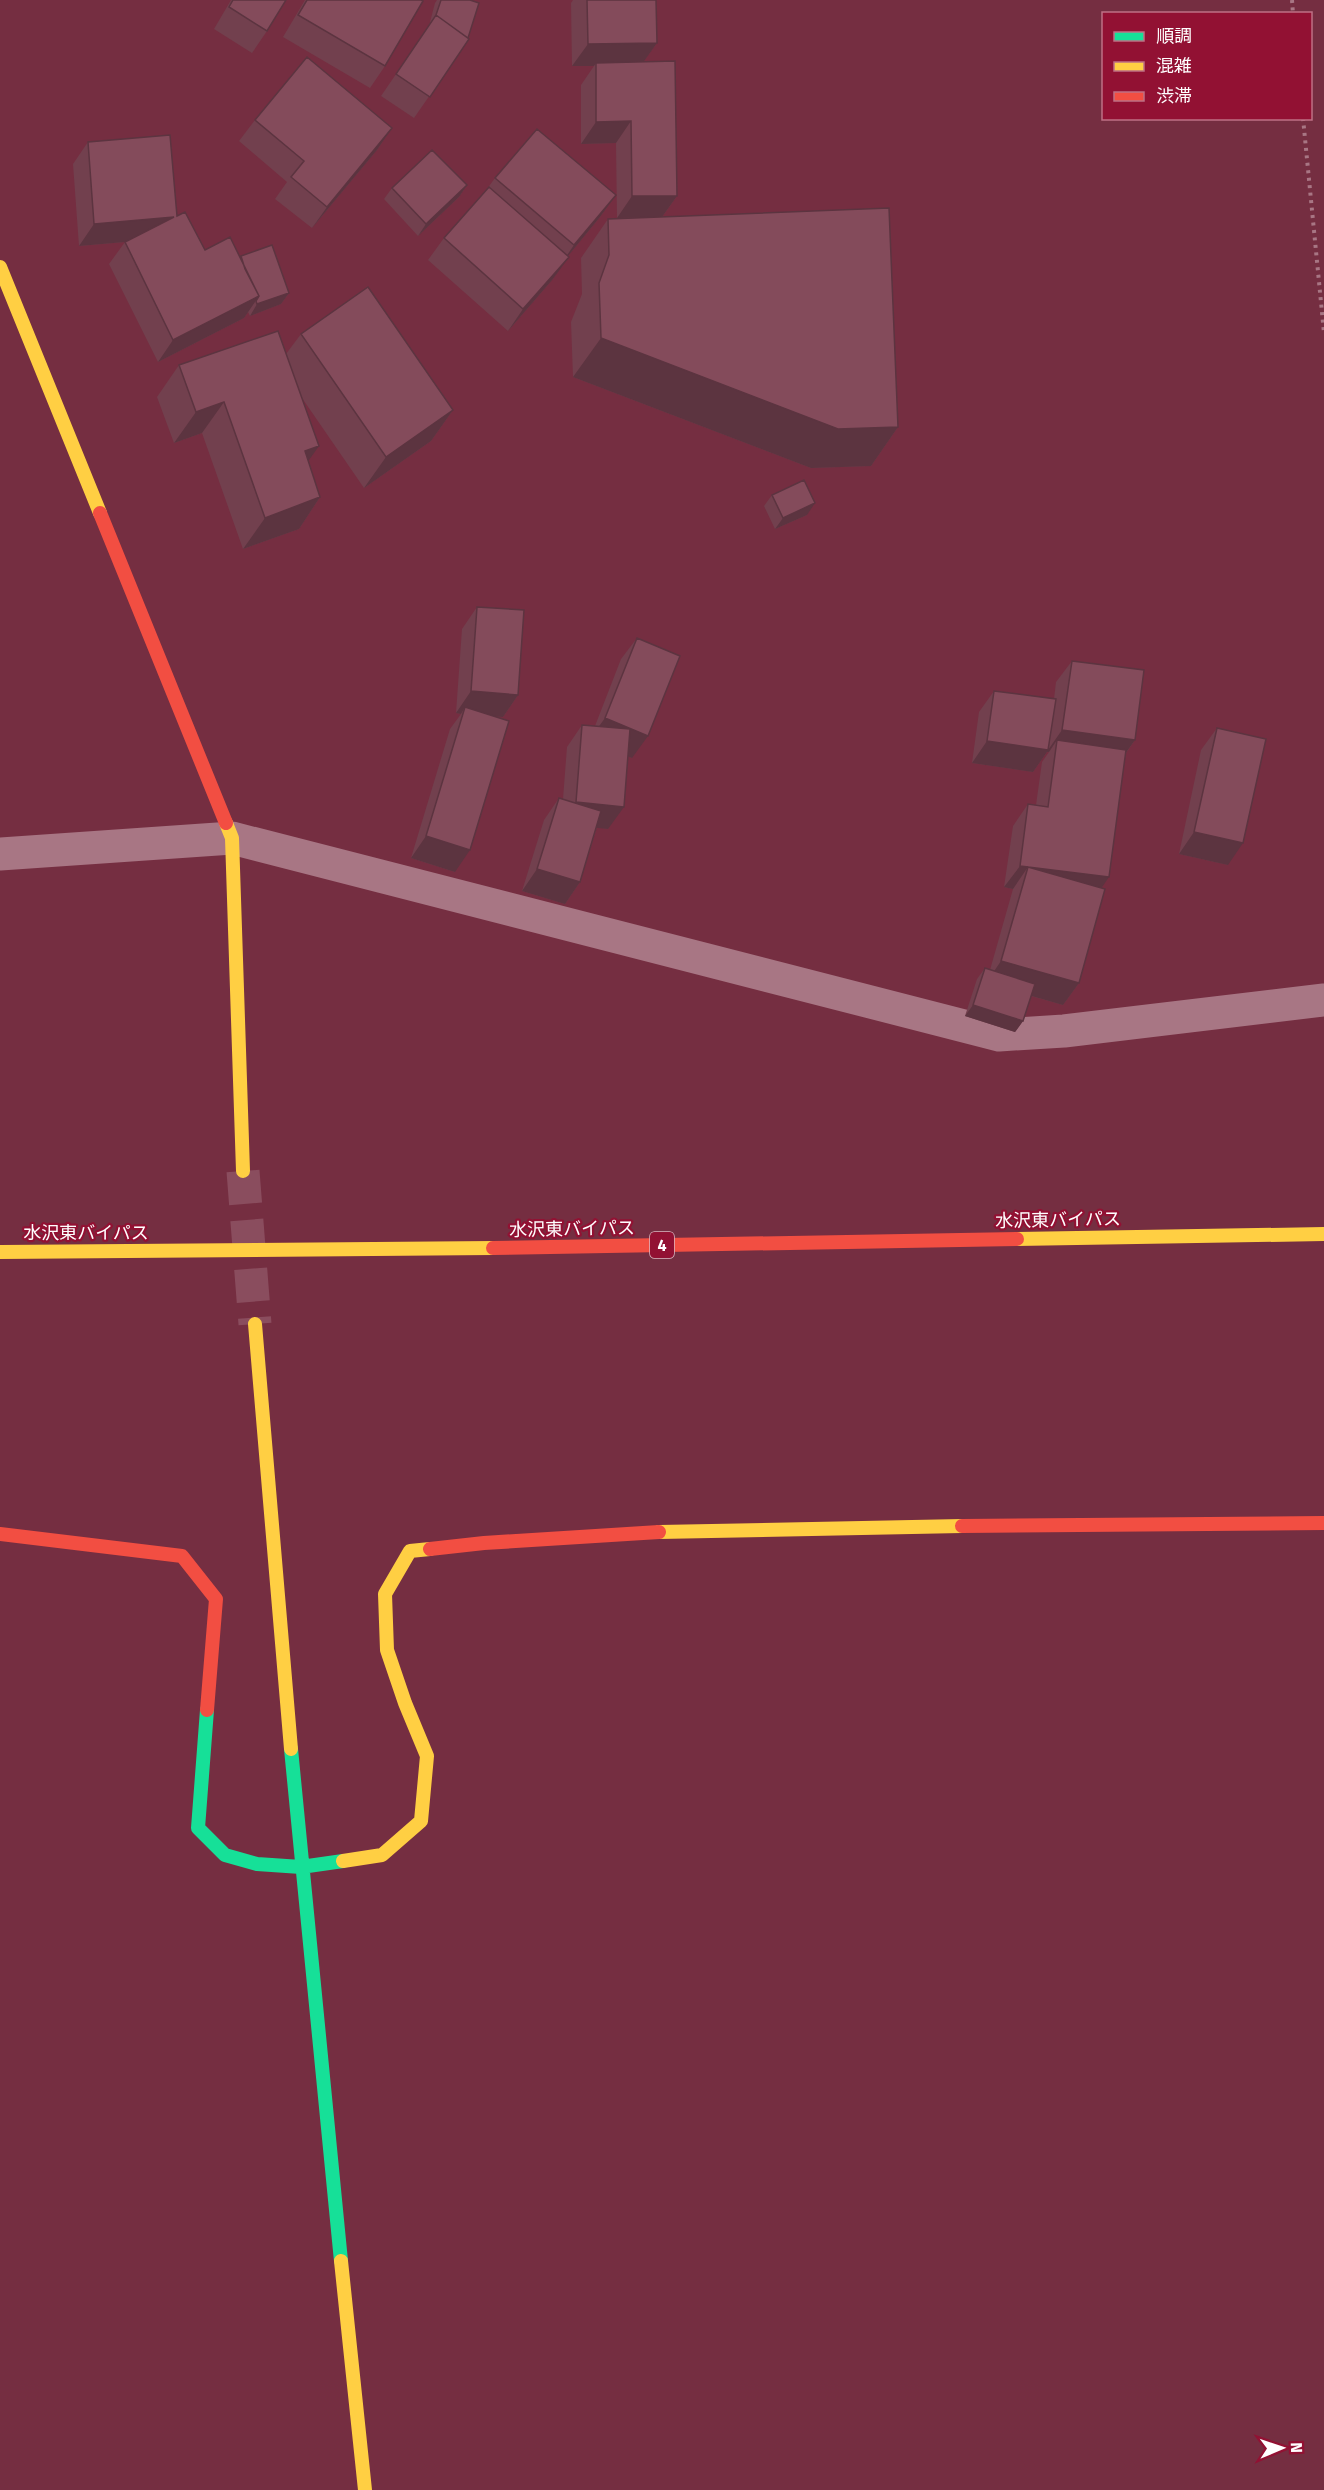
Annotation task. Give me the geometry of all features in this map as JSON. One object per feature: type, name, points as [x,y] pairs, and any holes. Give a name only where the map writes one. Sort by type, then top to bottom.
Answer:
[{"type":"main road","points":[[0,267],[232,838],[243,1171]]},
{"type":"main road","name":"水沢東バイパス","points":[[0,1252],[456,1249],[1324,1234]]},
{"type":"main road","points":[[255,1324],[301,1867],[365,2490]]},
{"type":"main road","points":[[0,1534],[182,1556],[216,1599],[198,1828],[225,1855],[257,1864],[301,1867],[382,1855],[421,1821],[427,1756],[405,1703],[387,1650],[385,1594],[410,1551],[484,1543],[699,1530],[1152,1523],[1324,1523]]},
{"type":"street","points":[[0,854],[232,838],[999,1035],[1064,1031],[1324,1000]]},
{"type":"path","points":[[1304,120],[1324,333]]},
{"type":"building","points":[[233,0],[286,0],[267,31],[229,7]]},
{"type":"building","points":[[307,0],[423,1],[385,66],[298,15]]},
{"type":"building","points":[[441,0],[470,0],[479,3],[468,38],[436,15]]},
{"type":"building","points":[[587,0],[656,0],[657,43],[588,44]]},
{"type":"building","points":[[436,15],[469,39],[430,97],[396,74]]},
{"type":"building","points":[[307,57],[392,128],[327,207],[291,177],[304,161],[255,120]]},
{"type":"building","points":[[675,61],[677,196],[632,196],[631,121],[596,122],[596,63]]},
{"type":"building","points":[[537,129],[616,195],[574,245],[495,178]]},
{"type":"building","points":[[170,135],[177,216],[185,212],[205,250],[230,237],[259,296],[173,340],[125,242],[174,217],[94,224],[88,142]]},
{"type":"building","points":[[432,150],[467,185],[426,224],[392,188]]},
{"type":"building","points":[[489,187],[569,257],[523,309],[444,238]]},
{"type":"building","points":[[889,208],[898,427],[838,429],[601,338],[599,283],[609,255],[608,219]]},
{"type":"building","points":[[272,245],[289,293],[257,304],[259,296],[241,256]]},
{"type":"building","points":[[368,287],[453,410],[386,457],[301,334]]},
{"type":"building","points":[[278,331],[319,446],[305,451],[320,497],[265,518],[224,402],[196,412],[179,365]]},
{"type":"building","points":[[804,480],[815,503],[783,518],[772,495]]},
{"type":"building","points":[[477,607],[524,610],[518,695],[471,691]]},
{"type":"building","points":[[637,638],[680,656],[648,736],[605,718]]},
{"type":"building","points":[[1072,661],[1144,670],[1135,740],[1062,730]]},
{"type":"building","points":[[994,691],[1056,699],[1048,750],[987,741]]},
{"type":"building","points":[[465,707],[509,721],[470,850],[426,836]]},
{"type":"building","points":[[582,725],[630,729],[624,807],[576,802]]},
{"type":"building","points":[[1217,728],[1266,739],[1243,843],[1194,832]]},
{"type":"building","points":[[1057,740],[1126,750],[1109,877],[1020,866],[1028,804],[1048,807]]},
{"type":"building","points":[[559,798],[601,811],[580,882],[537,869]]},
{"type":"building","points":[[1028,867],[1105,889],[1079,983],[1001,961]]},
{"type":"building","points":[[985,968],[1035,984],[1023,1021],[973,1005]]},
{"type":"tunnel","points":[[243,1171],[255,1324]]},
{"type":"traffic: fast","points":[[207,1710],[198,1828],[225,1855],[257,1864],[301,1867],[343,1861]]},
{"type":"traffic: fast","points":[[291,1749],[341,2261]]},
{"type":"traffic: slow","points":[[0,267],[100,513]]},
{"type":"traffic: slow","points":[[226,823],[232,838],[243,1171]]},
{"type":"traffic: slow","points":[[1017,1239],[1324,1234]]},
{"type":"traffic: slow","points":[[0,1252],[493,1248]]},
{"type":"traffic: slow","points":[[255,1324],[291,1749]]},
{"type":"traffic: slow","points":[[659,1532],[962,1526]]},
{"type":"traffic: slow","points":[[343,1861],[382,1855],[421,1821],[427,1756],[405,1703],[387,1650],[385,1594],[410,1551],[430,1549]]},
{"type":"traffic: slow","points":[[341,2261],[365,2490]]},
{"type":"traffic: jam","points":[[100,513],[226,823]]},
{"type":"traffic: jam","points":[[493,1248],[1017,1239]]},
{"type":"traffic: jam","points":[[962,1526],[1324,1523]]},
{"type":"traffic: jam","points":[[430,1549],[484,1543],[659,1532]]},
{"type":"traffic: jam","points":[[0,1534],[182,1556],[216,1599],[207,1710]]}]
